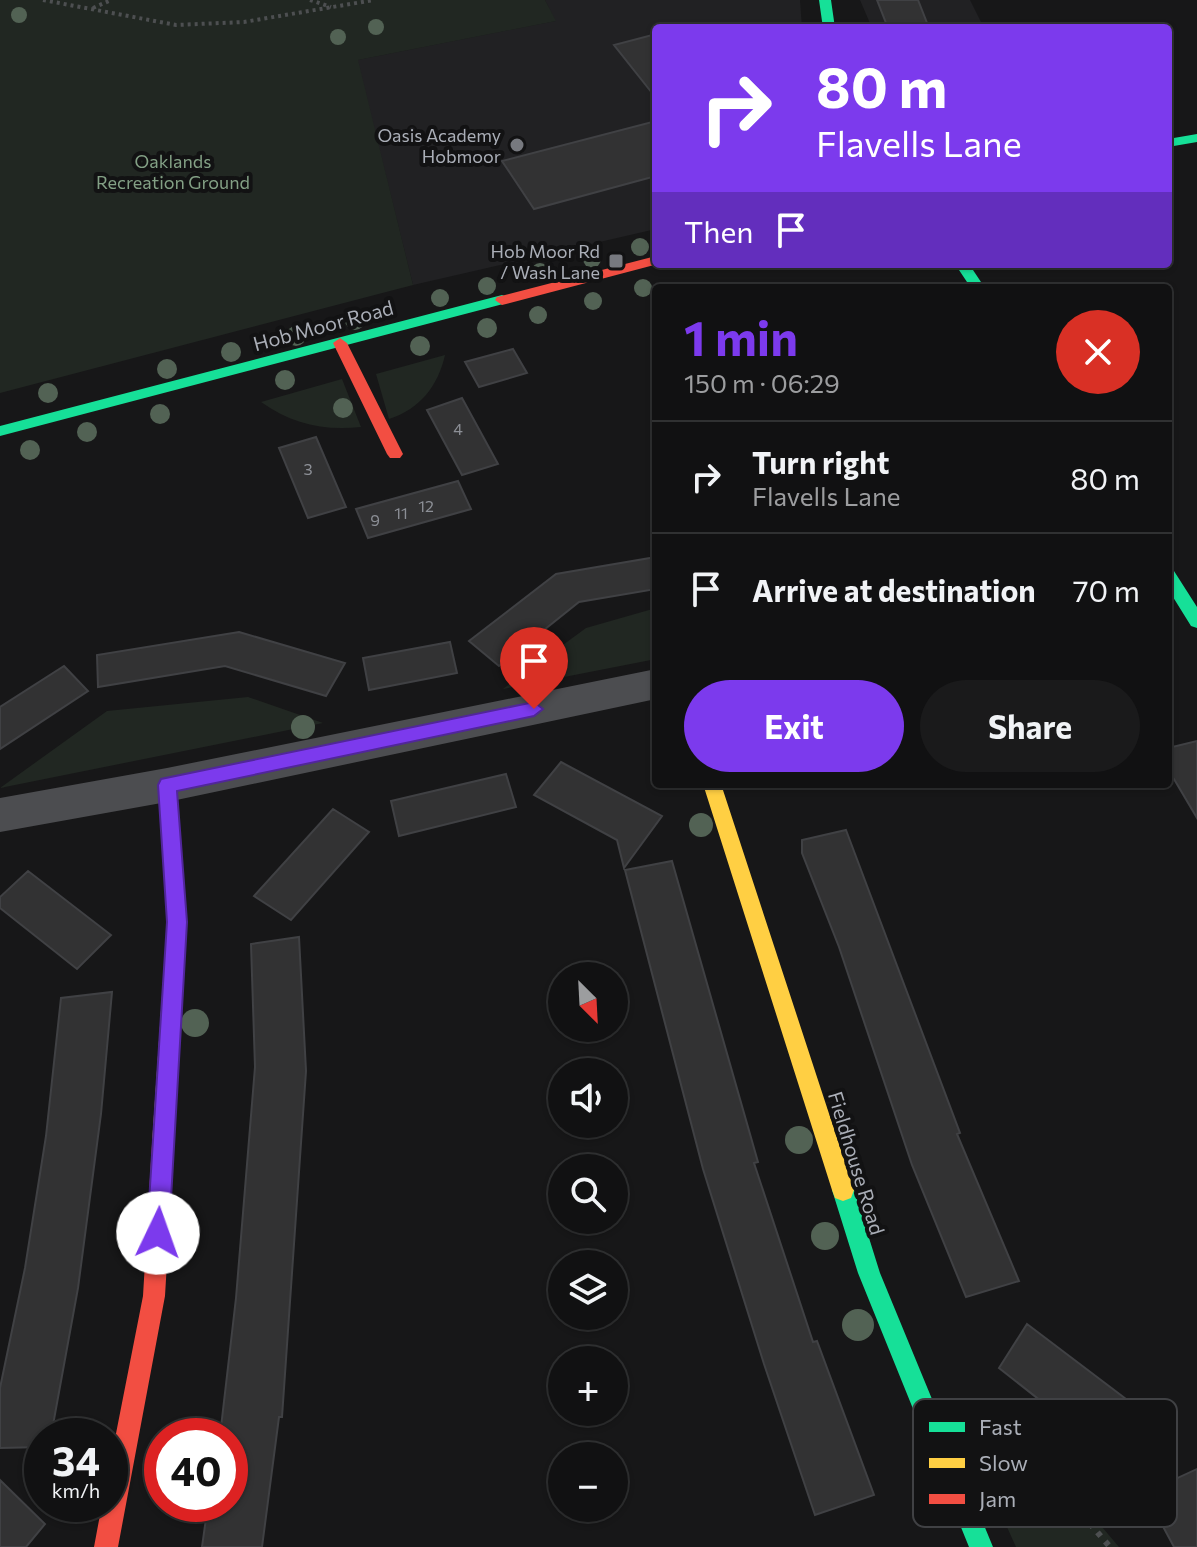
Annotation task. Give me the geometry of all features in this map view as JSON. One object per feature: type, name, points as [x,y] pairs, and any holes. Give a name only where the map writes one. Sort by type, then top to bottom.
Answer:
[{"type":"street","points":[[825,0],[828,24]]},
{"type":"street","points":[[1172,142],[1197,138]]},
{"type":"street","name":"Hob Moor Road","points":[[0,431],[652,261]]},
{"type":"street","points":[[340,343],[395,454]]},
{"type":"street","points":[[1172,583],[1197,621]]},
{"type":"street","points":[[0,815],[167,785],[652,685]]},
{"type":"street","points":[[106,1547],[154,1296],[177,922],[167,785]]},
{"type":"street","name":"Fieldhouse Road","points":[[713,788],[869,1273],[923,1399]]},
{"type":"street","name":"Fieldhouse Road","points":[[973,1527],[981,1547]]},
{"type":"path","points":[[43,0],[176,25],[244,22],[374,0]]},
{"type":"path","points":[[93,8],[111,0]]},
{"type":"path","points":[[310,0],[332,7]]},
{"type":"path","points":[[1093,1527],[1110,1547]]},
{"type":"shaded area","name":"Oasis Academy Hobmoor","points":[[545,0],[800,0],[802,24],[652,24],[652,230],[413,285],[357,60],[555,21]]},
{"type":"shaded area","points":[[860,0],[970,0],[982,24],[870,24]]},
{"type":"green space","name":"Oaklands Recreation Ground","points":[[0,0],[545,0],[556,21],[358,60],[413,285],[0,393]]},
{"type":"green space","points":[[445,355],[438,377],[426,395],[410,409],[389,419],[376,374]]},
{"type":"green space","points":[[342,379],[361,427],[321,427],[296,421],[261,402]]},
{"type":"green space","points":[[652,609],[652,660],[503,689],[586,628]]},
{"type":"green space","points":[[248,697],[323,723],[0,788],[107,711]]},
{"type":"green space","points":[[1007,1527],[1102,1527],[1119,1547],[1016,1547]]},
{"type":"building","points":[[877,0],[918,0],[927,24],[886,24]]},
{"type":"building","points":[[652,35],[652,93],[614,45]]},
{"type":"building","points":[[652,122],[652,177],[534,209],[502,161]]},
{"type":"building","points":[[513,349],[527,373],[479,387],[465,362]]},
{"type":"building","points":[[462,398],[498,464],[462,475],[427,410]]},
{"type":"building","points":[[316,437],[346,507],[308,518],[279,448]]},
{"type":"building","points":[[458,481],[471,509],[368,538],[356,509]]},
{"type":"building","points":[[652,558],[652,590],[579,602],[499,666],[469,641],[556,574]]},
{"type":"building","points":[[239,632],[345,663],[326,696],[225,666],[98,687],[97,655]]},
{"type":"building","points":[[450,642],[457,673],[369,690],[363,658]]},
{"type":"building","points":[[64,666],[88,691],[0,749],[0,707]]},
{"type":"building","points":[[1197,741],[1197,818],[1172,776],[1172,747]]},
{"type":"building","points":[[561,762],[662,816],[624,868],[617,840],[534,795]]},
{"type":"building","points":[[506,774],[516,807],[399,836],[391,801]]},
{"type":"building","points":[[333,809],[369,832],[291,920],[254,896]]},
{"type":"building","points":[[846,830],[960,1133],[957,1134],[1019,1281],[966,1297],[912,1165],[839,947],[802,853],[802,840]]},
{"type":"building","points":[[672,861],[758,1162],[754,1163],[813,1342],[817,1341],[874,1495],[815,1515],[703,1169],[625,870]]},
{"type":"building","points":[[28,871],[111,935],[77,969],[0,908],[0,897]]},
{"type":"building","points":[[299,937],[306,1071],[282,1417],[279,1417],[262,1547],[202,1547],[205,1522],[248,1522],[248,1418],[222,1418],[236,1298],[255,1067],[251,944]]},
{"type":"building","points":[[112,992],[101,1114],[78,1288],[54,1418],[24,1418],[24,1447],[0,1448],[0,1388],[25,1268],[46,1136],[61,998]]},
{"type":"building","points":[[1027,1324],[1126,1399],[1038,1399],[999,1368]]},
{"type":"building","points":[[1197,1469],[1197,1547],[1174,1547],[1163,1527],[1177,1527],[1177,1478]]},
{"type":"building","points":[[0,1480],[24,1503],[24,1522],[45,1524],[26,1547],[0,1547]]},
{"type":"traffic: fast","points":[[825,0],[828,24]]},
{"type":"traffic: fast","points":[[1172,142],[1197,138]]},
{"type":"traffic: fast","points":[[965,268],[975,284]]},
{"type":"traffic: fast","points":[[0,431],[502,300]]},
{"type":"traffic: fast","points":[[1172,581],[1197,621]]},
{"type":"traffic: fast","points":[[843,1190],[869,1273],[921,1399]]},
{"type":"traffic: fast","points":[[973,1527],[981,1547]]},
{"type":"traffic: slow","points":[[163,1144],[177,922],[167,785]]},
{"type":"traffic: slow","points":[[713,788],[843,1190]]},
{"type":"traffic: jam","points":[[502,300],[652,261]]},
{"type":"traffic: jam","points":[[340,343],[395,454]]},
{"type":"traffic: jam","points":[[106,1547],[154,1296],[163,1144]]},
{"type":"place","name":"Oasis Academy Hobmoor","points":[[517,145]]},
{"type":"place","name":"Hob Moor Rd / Wash Lane","points":[[616,261]]},
{"type":"route","points":[[158,1233],[177,922],[167,785],[534,709]]}]
